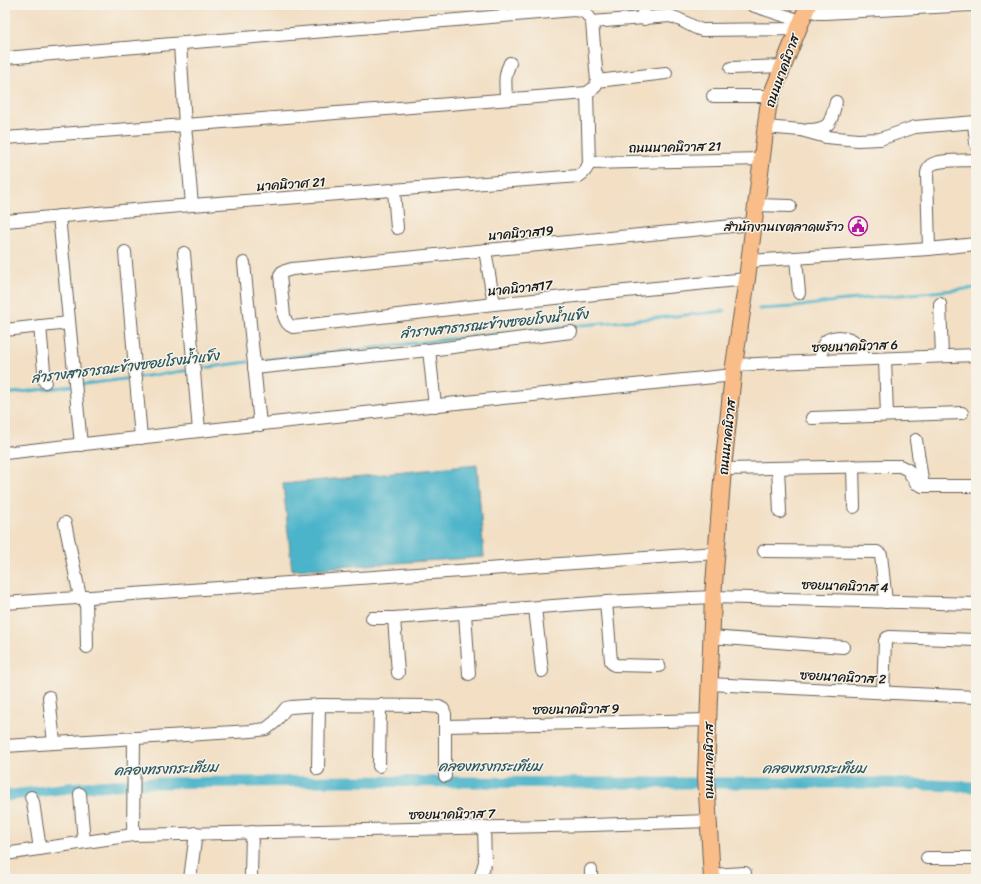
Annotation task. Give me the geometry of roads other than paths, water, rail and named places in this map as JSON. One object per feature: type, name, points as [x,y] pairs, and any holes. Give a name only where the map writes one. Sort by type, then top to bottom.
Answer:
[{"type":"main road","name":"ถนนนาคนิวาส","points":[[712,877],[706,782],[713,597],[723,469],[734,370],[747,280],[768,108],[771,96],[803,16]]},
{"type":"street","points":[[643,5],[644,18]]},
{"type":"street","points":[[752,5],[803,16]]},
{"type":"street","points":[[592,22],[670,16],[678,18],[695,28],[709,31],[818,13],[971,5]]},
{"type":"street","points":[[5,58],[574,10],[582,11],[587,14],[592,22],[597,81],[595,88],[587,93],[5,138]]},
{"type":"street","points":[[180,44],[192,205]]},
{"type":"street","points":[[506,99],[505,77],[510,63]]},
{"type":"street","points":[[731,68],[783,66]]},
{"type":"street","points":[[597,81],[666,73]]},
{"type":"street","points":[[587,93],[589,163]]},
{"type":"street","points":[[713,96],[771,96]]},
{"type":"street","points":[[765,127],[801,130],[819,129],[828,124],[831,120],[836,102]]},
{"type":"street","points":[[801,130],[826,137],[858,140],[880,139],[915,127],[975,123],[976,144]]},
{"type":"street","name":"ถนนนาคนิวาส 21","points":[[589,163],[761,159]]},
{"type":"street","points":[[929,249],[928,168],[932,164],[940,162],[976,160]]},
{"type":"street","name":"นาคนิวาศ 21","points":[[5,221],[192,205],[579,176],[584,173],[589,163]]},
{"type":"street","points":[[394,190],[397,228]]},
{"type":"street","points":[[756,205],[790,206]]},
{"type":"street","points":[[59,216],[80,445]]},
{"type":"street","name":"นาคนิวาส19","points":[[297,326],[289,326],[284,316],[280,275],[282,272],[292,269],[754,224]]},
{"type":"street","points":[[749,261],[929,249],[976,244]]},
{"type":"street","points":[[485,250],[494,304]]},
{"type":"street","points":[[125,252],[141,438]]},
{"type":"street","points":[[184,253],[199,431]]},
{"type":"street","points":[[796,258],[799,293]]},
{"type":"street","points":[[244,263],[260,425]]},
{"type":"street","name":"นาคนิวาส17","points":[[297,326],[494,304],[747,280]]},
{"type":"street","points":[[940,304],[942,356]]},
{"type":"street","points":[[5,330],[69,323]]},
{"type":"street","points":[[40,326],[46,382]]},
{"type":"street","points":[[254,368],[429,350],[571,332]]},
{"type":"street","points":[[821,361],[822,347],[825,342],[832,338],[842,337],[855,342],[860,348],[864,359]]},
{"type":"street","points":[[429,350],[435,406]]},
{"type":"street","name":"ซอยนาคนิวาส 6","points":[[5,453],[435,406],[821,361],[976,355]]},
{"type":"street","points":[[885,359],[887,416]]},
{"type":"street","points":[[812,418],[962,413]]},
{"type":"street","points":[[916,440],[923,486]]},
{"type":"street","points":[[853,466],[854,507]]},
{"type":"street","points":[[723,469],[900,466],[908,470],[916,483],[923,486],[976,486]]},
{"type":"street","points":[[778,468],[780,512]]},
{"type":"street","points":[[65,523],[83,597],[88,647]]},
{"type":"street","points":[[764,552],[877,552],[881,555],[886,602]]},
{"type":"street","points":[[5,603],[716,554]]},
{"type":"street","name":"ซอยนาคนิวาส 4","points":[[372,618],[394,618],[606,602],[713,597],[976,604]]},
{"type":"street","points":[[606,602],[611,662],[614,665],[659,666]]},
{"type":"street","points":[[535,608],[542,672]]},
{"type":"street","points":[[465,613],[469,674]]},
{"type":"street","points":[[394,618],[398,673]]},
{"type":"street","points":[[711,636],[843,647]]},
{"type":"street","points":[[883,693],[885,641],[887,638],[976,640]]},
{"type":"street","name":"ซอยนาคนิวาส 2","points":[[709,684],[976,697]]},
{"type":"street","points":[[49,697],[54,744]]},
{"type":"street","points":[[5,746],[251,731],[266,728],[275,722],[286,708],[291,707],[319,705],[426,706],[443,709],[445,726],[445,776]]},
{"type":"street","points":[[318,769],[319,705]]},
{"type":"street","points":[[379,766],[380,705]]},
{"type":"street","name":"ซอยนาคนิวาส 9","points":[[445,726],[708,720]]},
{"type":"street","points":[[133,835],[134,739]]},
{"type":"street","points":[[80,794],[84,842]]},
{"type":"street","points":[[31,797],[40,849]]},
{"type":"street","name":"ซอยนาคนิวาส 7","points":[[5,854],[133,835],[708,821]]},
{"type":"street","points":[[480,879],[485,862],[484,827]]},
{"type":"street","points":[[251,876],[252,832]]},
{"type":"street","points":[[190,879],[196,833]]},
{"type":"street","points":[[927,858],[976,858]]},
{"type":"street","points":[[712,877],[745,873]]},
{"type":"water","points":[[477,465],[484,557],[292,570],[283,484]]},
{"type":"waterway","name":"ลำรางสาธารณะข้างซอยโรงน้ำแข็ง","points":[[759,309],[795,307],[836,301],[976,288]]},
{"type":"waterway","name":"ลำรางสาธารณะข้างซอยโรงน้ำแข็ง","points":[[265,360],[541,329],[725,311]]},
{"type":"waterway","name":"ลำรางสาธารณะข้างซอยโรงน้ำแข็ง","points":[[196,369],[248,362]]},
{"type":"waterway","name":"ลำรางสาธารณะข้างซอยโรงน้ำแข็ง","points":[[139,377],[191,370]]},
{"type":"waterway","name":"ลำรางสาธารณะข้างซอยโรงน้ำแข็ง","points":[[77,385],[133,378]]},
{"type":"waterway","name":"ลำรางสาธารณะข้างซอยโรงน้ำแข็ง","points":[[5,394],[72,386]]},
{"type":"waterway","name":"คลองทรงกระเทียม","points":[[5,796],[68,788],[145,783],[346,781],[885,783],[976,787]]},
{"type":"place","name":"สำนักงานเขตลาดพร้าว","points":[[858,226]]}]
